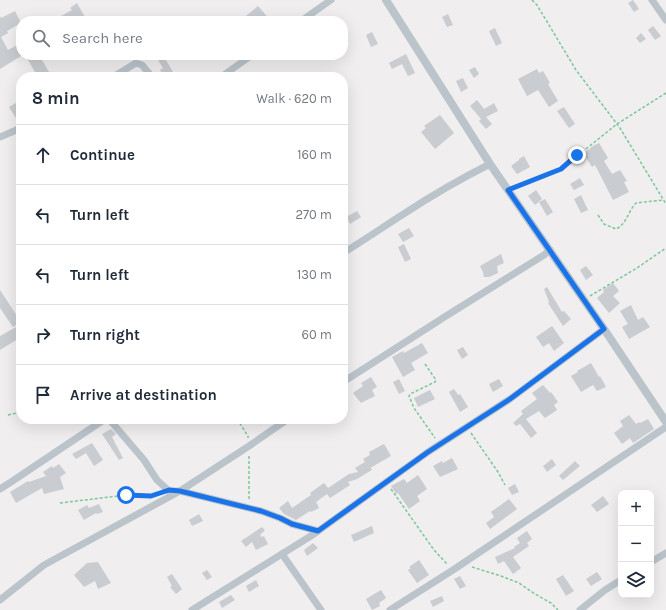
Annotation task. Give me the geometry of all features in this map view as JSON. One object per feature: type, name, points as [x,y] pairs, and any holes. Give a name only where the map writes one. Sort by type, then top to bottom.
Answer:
[{"type":"street","points":[[308,16],[331,0]]},
{"type":"street","points":[[386,0],[490,164],[584,299],[666,422]]},
{"type":"street","points":[[652,0],[666,20]]},
{"type":"street","points":[[228,72],[245,60]]},
{"type":"street","points":[[121,72],[136,63],[142,65],[148,72]]},
{"type":"street","points":[[0,137],[16,130]]},
{"type":"street","points":[[348,250],[450,185],[490,164]]},
{"type":"street","points":[[348,379],[550,250]]},
{"type":"street","points":[[192,610],[318,531],[439,445],[510,399],[604,329]]},
{"type":"street","points":[[0,488],[98,424]]},
{"type":"street","points":[[113,424],[144,460],[157,480],[169,490],[180,491],[261,511],[292,524],[318,531]]},
{"type":"street","points":[[0,600],[44,565],[180,491],[281,424]]},
{"type":"street","points":[[390,610],[453,570],[666,427]]},
{"type":"street","points":[[654,560],[666,553]]},
{"type":"street","points":[[282,554],[321,610]]},
{"type":"street","points":[[580,610],[605,590],[618,582]]},
{"type":"path","points":[[532,0],[576,70],[617,124],[666,204]]},
{"type":"path","points":[[508,190],[561,169],[617,124],[666,93]]},
{"type":"path","points":[[598,215],[604,224],[616,229],[621,226],[636,203],[663,200]]},
{"type":"path","points":[[584,299],[637,268],[666,248]]},
{"type":"path","points":[[426,364],[436,380],[408,396],[414,408],[439,445]]},
{"type":"path","points":[[8,415],[16,413]]},
{"type":"path","points":[[240,424],[248,436],[249,498],[261,511]]},
{"type":"path","points":[[467,426],[505,485]]},
{"type":"path","points":[[60,504],[126,495],[151,496],[169,490]]},
{"type":"building","points":[[633,0],[639,9],[634,12],[628,3]]},
{"type":"building","points":[[77,3],[84,16],[61,16],[72,10],[70,8]]},
{"type":"building","points":[[258,6],[267,16],[246,16]]},
{"type":"building","points":[[15,11],[18,16],[16,16],[16,26],[7,31],[8,33],[1,37],[8,50],[16,46],[16,59],[0,69],[0,16],[1,18]]},
{"type":"building","points":[[448,14],[453,25],[447,27],[442,17]]},
{"type":"building","points":[[653,26],[661,36],[655,40],[648,30]]},
{"type":"building","points":[[495,28],[502,43],[496,46],[489,31]]},
{"type":"building","points":[[372,32],[378,44],[371,47],[366,35]]},
{"type":"building","points":[[641,33],[646,39],[640,43],[636,38]]},
{"type":"building","points":[[406,54],[415,73],[408,76],[402,64],[392,69],[389,63]]},
{"type":"building","points":[[28,60],[42,60],[49,72],[35,72]]},
{"type":"building","points":[[158,60],[166,60],[173,72],[161,72],[160,70],[163,68]]},
{"type":"building","points":[[475,67],[479,74],[474,78],[469,70]]},
{"type":"building","points":[[537,69],[539,73],[543,71],[550,83],[548,84],[558,101],[549,107],[538,90],[527,96],[518,79]]},
{"type":"building","points":[[463,78],[468,88],[461,92],[456,81]]},
{"type":"building","points":[[477,100],[484,109],[494,103],[498,111],[486,117],[492,124],[486,129],[479,121],[481,119],[470,106]]},
{"type":"building","points":[[16,103],[16,118],[9,107]]},
{"type":"building","points":[[564,107],[575,124],[569,128],[557,111]]},
{"type":"building","points":[[440,115],[454,133],[435,149],[421,132],[426,128],[424,126]]},
{"type":"building","points":[[599,143],[608,158],[604,161],[612,174],[620,170],[627,181],[624,182],[629,192],[613,200],[595,165],[592,167],[583,153]]},
{"type":"building","points":[[524,156],[530,167],[517,174],[511,166]]},
{"type":"building","points":[[580,178],[584,185],[574,190],[570,184]]},
{"type":"building","points":[[536,190],[542,199],[535,205],[528,196]]},
{"type":"building","points":[[581,195],[588,210],[581,213],[574,199]]},
{"type":"building","points":[[545,199],[553,212],[547,216],[539,202]]},
{"type":"building","points":[[357,211],[361,217],[350,224],[348,216]]},
{"type":"building","points":[[409,228],[414,236],[403,242],[398,234]]},
{"type":"building","points":[[404,244],[411,259],[405,262],[398,247]]},
{"type":"building","points":[[501,254],[504,263],[497,266],[498,273],[489,277],[484,277],[480,266]]},
{"type":"building","points":[[586,266],[593,275],[586,280],[580,270]]},
{"type":"building","points":[[613,283],[619,291],[613,296],[620,303],[609,313],[597,298],[604,292],[603,290]]},
{"type":"building","points":[[547,287],[562,312],[564,311],[571,319],[563,326],[548,303],[549,302],[544,289]]},
{"type":"building","points":[[0,290],[16,314],[16,325],[13,327],[0,308]]},
{"type":"building","points":[[631,305],[638,320],[643,317],[650,327],[629,339],[622,327],[628,324],[620,311]]},
{"type":"building","points":[[552,326],[564,343],[554,351],[549,343],[543,347],[536,337]]},
{"type":"building","points":[[16,327],[16,340],[0,350],[0,336]]},
{"type":"building","points":[[422,343],[428,353],[411,363],[415,370],[403,377],[392,357],[403,351],[404,353]]},
{"type":"building","points":[[463,347],[468,355],[462,359],[457,350]]},
{"type":"building","points":[[591,363],[606,387],[597,391],[593,385],[581,392],[571,376]]},
{"type":"building","points":[[371,377],[377,387],[372,390],[375,396],[361,403],[353,393],[363,386],[361,383]]},
{"type":"building","points":[[399,379],[405,391],[399,394],[393,382]]},
{"type":"building","points":[[499,379],[503,386],[493,392],[489,384]]},
{"type":"building","points":[[543,385],[550,393],[551,392],[558,402],[554,405],[557,410],[545,418],[539,411],[526,419],[537,433],[531,438],[520,424],[516,426],[513,423],[523,414],[521,411],[537,399],[532,393]]},
{"type":"building","points":[[454,389],[458,395],[460,394],[468,407],[460,412],[449,392]]},
{"type":"building","points":[[430,390],[435,399],[418,407],[414,398]]},
{"type":"building","points":[[629,415],[636,424],[648,419],[654,429],[633,443],[630,438],[622,444],[614,433],[623,426],[620,421]]},
{"type":"building","points":[[111,429],[116,434],[112,437],[123,458],[119,460],[102,434]]},
{"type":"building","points":[[92,443],[103,460],[94,466],[86,453],[76,459],[72,454]]},
{"type":"building","points":[[384,444],[391,456],[370,468],[372,470],[357,479],[348,482],[350,485],[330,498],[327,494],[316,502],[319,508],[311,512],[310,511],[296,520],[284,514],[279,508],[288,501],[292,508],[311,495],[310,493],[324,483],[328,488],[349,474],[358,472],[355,468],[365,462],[363,459],[370,455],[369,452]]},
{"type":"building","points":[[452,458],[458,469],[440,477],[433,466]]},
{"type":"building","points":[[552,459],[556,465],[547,472],[543,466]]},
{"type":"building","points":[[575,461],[580,466],[563,480],[559,476]]},
{"type":"building","points":[[59,464],[66,473],[60,477],[64,489],[44,494],[42,488],[16,503],[10,492],[28,481],[29,482],[46,476],[43,472],[52,466],[53,468]]},
{"type":"building","points":[[418,475],[427,489],[417,496],[420,501],[409,509],[391,486],[404,479],[407,483]]},
{"type":"building","points":[[515,484],[519,492],[512,495],[508,488]]},
{"type":"building","points":[[603,496],[609,504],[597,512],[591,505]]},
{"type":"building","points":[[509,499],[517,509],[490,529],[486,523],[494,517],[491,512]]},
{"type":"building","points":[[99,504],[103,512],[96,513],[84,520],[78,510],[87,505],[89,508]]},
{"type":"building","points":[[199,514],[203,521],[192,526],[189,520]]},
{"type":"building","points":[[372,526],[374,533],[354,542],[351,535]]},
{"type":"building","points":[[262,527],[265,530],[260,535],[262,537],[264,536],[268,544],[256,550],[252,542],[246,547],[241,541]]},
{"type":"building","points":[[527,531],[532,539],[527,543],[529,546],[513,557],[521,568],[513,574],[504,561],[498,564],[495,557],[515,548],[514,547],[520,543],[517,538]]},
{"type":"building","points":[[313,543],[318,548],[307,556],[304,550]]},
{"type":"building","points":[[419,560],[429,575],[417,583],[408,570],[411,568],[409,567]]},
{"type":"building","points":[[98,562],[111,583],[98,589],[95,581],[84,587],[74,575],[87,563]]},
{"type":"building","points":[[207,570],[212,577],[207,580],[202,573]]},
{"type":"building","points":[[597,572],[602,579],[591,586],[586,579]]},
{"type":"building","points":[[172,574],[182,589],[176,594],[170,587],[172,586],[167,577]]},
{"type":"building","points":[[563,575],[574,591],[566,596],[556,579]]},
{"type":"building","points":[[460,576],[466,586],[460,589],[454,579]]},
{"type":"building","points":[[256,580],[259,586],[249,592],[246,586]]},
{"type":"building","points":[[381,590],[386,598],[379,603],[380,606],[372,610],[366,599]]},
{"type":"building","points":[[231,595],[235,600],[222,608],[219,602]]},
{"type":"building","points":[[442,596],[444,601],[433,607],[430,601]]},
{"type":"route","points":[[126,495],[151,496],[169,490],[180,491],[261,511],[292,524],[318,531],[428,452],[510,399],[604,329],[508,190],[561,169],[577,155]]}]
